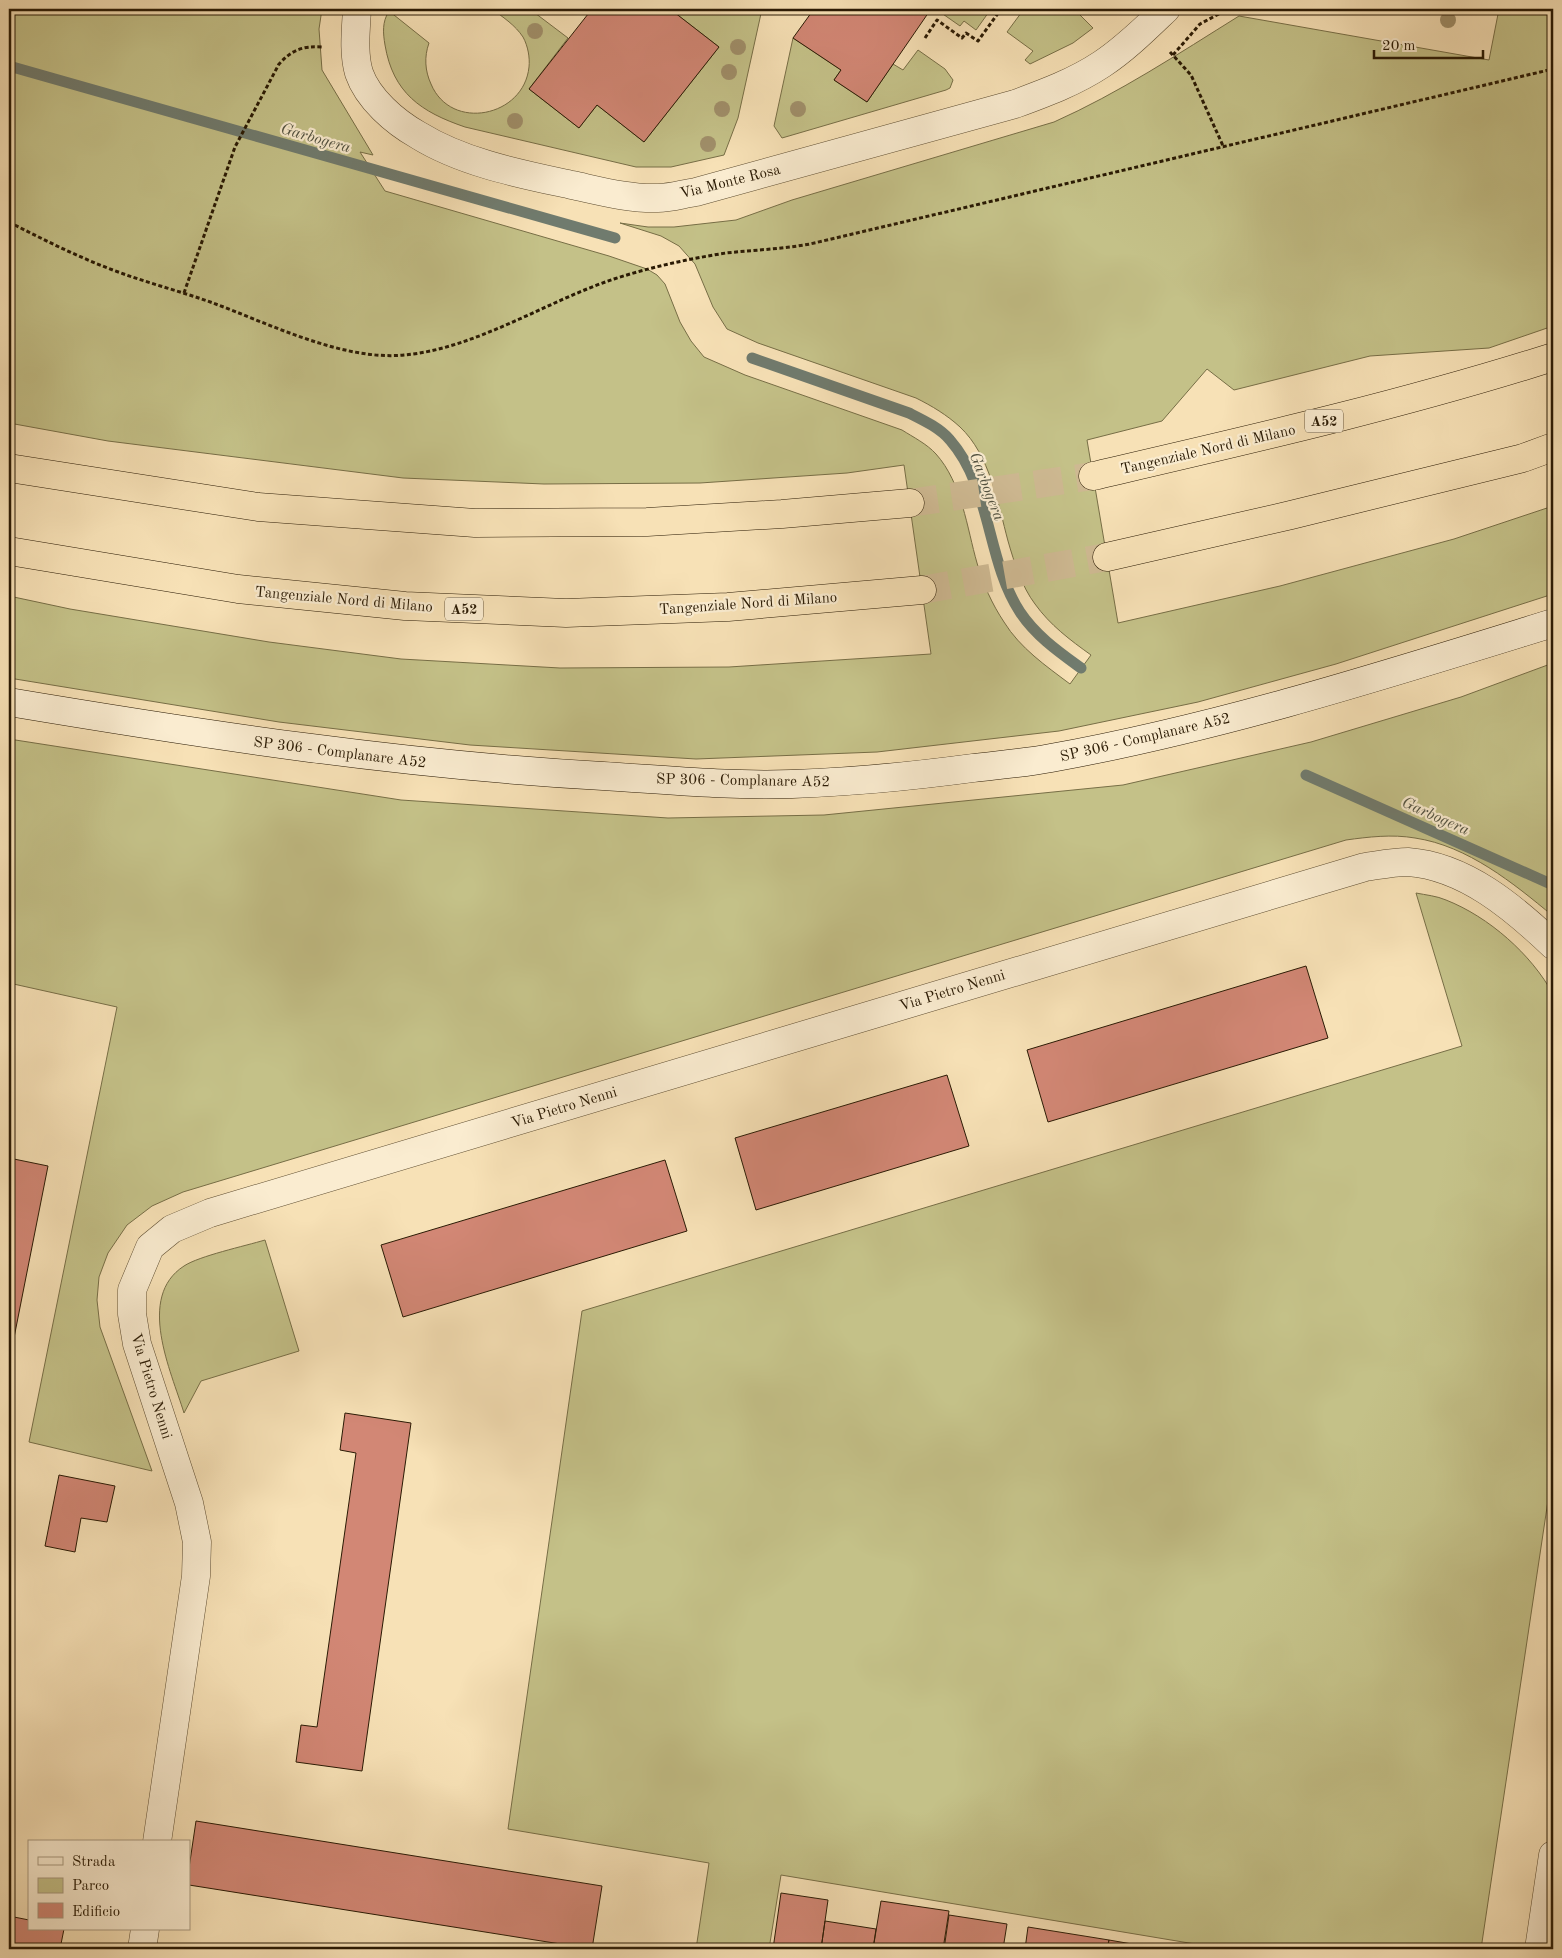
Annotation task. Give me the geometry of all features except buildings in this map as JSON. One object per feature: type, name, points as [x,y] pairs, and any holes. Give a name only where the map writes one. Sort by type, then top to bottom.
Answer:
[{"type":"highway","name":"Tangenziale Nord di Milano","points":[[1093,476],[1274,434],[1494,376],[1553,357]]},
{"type":"highway","points":[[1107,557],[1291,516],[1513,460],[1553,448]]},
{"type":"highway","points":[[9,468],[258,507],[475,523],[647,522],[782,514],[910,503]]},
{"type":"highway","name":"Tangenziale Nord di Milano","points":[[9,551],[238,589],[424,607],[566,613],[728,607],[922,590]]},
{"type":"street","name":"Via Monte Rosa","points":[[357,9],[355,48],[359,73],[372,96],[398,123],[439,146],[513,171],[612,194],[658,198],[696,192],[1015,104],[1060,87],[1103,64],[1156,18]]},
{"type":"street","name":"SP 306 - Complanare A52","points":[[9,702],[206,735],[354,755],[509,771],[789,784],[919,775],[1050,758],[1240,716],[1553,623]]},
{"type":"street","name":"Via Pietro Nenni","points":[[157,1840],[195,1585],[197,1542],[189,1503],[137,1344],[132,1314],[132,1290],[150,1246],[172,1229],[210,1213],[1365,867],[1407,862],[1434,866],[1458,875],[1523,916],[1553,945]]},
{"type":"street","points":[[1539,1949],[1553,1855]]},
{"type":"street","points":[[142,1949],[144,1930]]},
{"type":"path","points":[[925,38],[937,20],[962,38],[966,33],[978,41],[1000,9]]},
{"type":"path","points":[[1173,55],[1200,24],[1228,9]]},
{"type":"path","points":[[1156,18],[1173,55],[1191,75],[1224,148]]},
{"type":"path","points":[[184,293],[236,147],[279,64],[289,52],[304,46],[355,48]]},
{"type":"path","points":[[9,222],[71,253],[120,273],[184,293],[311,340],[377,356],[404,356],[457,343],[612,279],[649,268],[728,253],[774,250],[810,244],[1553,69]]},
{"type":"green space","points":[[9,9],[322,9],[319,29],[322,70],[373,155],[360,152],[385,191],[609,256],[647,269],[657,275],[665,284],[680,322],[691,341],[704,357],[745,375],[902,430],[924,444],[936,454],[952,478],[963,506],[982,579],[1000,615],[1010,631],[1026,648],[1070,684],[1091,655],[1054,625],[1030,597],[1016,566],[986,466],[979,451],[960,427],[939,411],[916,398],[758,343],[727,329],[713,307],[695,264],[679,246],[661,236],[620,223],[648,227],[674,227],[736,220],[792,200],[1054,122],[1125,86],[1239,16],[1489,60],[1499,9],[1553,9],[1553,326],[1489,348],[1370,356],[1234,390],[1207,369],[1162,421],[1087,440],[1118,623],[1280,586],[1454,539],[1553,506],[1553,594],[1336,664],[1198,702],[1059,731],[877,752],[696,759],[470,745],[279,722],[9,678],[9,596],[70,609],[269,642],[401,659],[560,668],[729,667],[931,654],[904,465],[847,473],[700,483],[544,484],[403,478],[108,441],[9,423]]},
{"type":"green space","points":[[492,9],[531,10],[568,38],[529,89],[579,128],[597,105],[644,142],[719,47],[670,9],[762,9],[738,118],[724,155],[671,167],[636,167],[465,127],[435,115],[422,107],[402,88],[389,62],[385,45],[384,23],[389,11],[429,43],[426,69],[431,84],[441,99],[454,109],[469,113],[486,112],[501,107],[514,98],[524,84],[529,67],[529,56],[523,37],[509,22]]},
{"type":"green space","points":[[942,9],[991,9],[976,30],[964,21],[960,26],[940,12]]},
{"type":"green space","points":[[1024,9],[1074,9],[1093,28],[1073,43],[1030,64],[1025,60],[1033,51],[1007,32]]},
{"type":"green space","points":[[793,38],[841,70],[834,80],[867,102],[893,64],[903,70],[918,50],[945,69],[953,80],[950,88],[946,90],[782,138],[774,126]]},
{"type":"green space","points":[[1553,663],[1553,916],[1489,868],[1471,857],[1435,842],[1398,836],[1346,840],[183,1192],[152,1206],[127,1225],[108,1253],[99,1277],[97,1300],[100,1327],[152,1471],[29,1442],[117,1007],[9,983],[9,739],[401,800],[668,818],[824,815],[1123,785],[1311,742],[1461,697]]},
{"type":"green space","points":[[1416,893],[1446,900],[1462,907],[1493,927],[1521,951],[1544,979],[1553,994],[1553,1467],[1481,1949],[1225,1949],[781,1875],[769,1949],[696,1949],[709,1863],[508,1829],[582,1311],[1462,1046]]},
{"type":"green space","points":[[265,1240],[299,1351],[201,1381],[184,1413],[161,1335],[159,1315],[162,1296],[170,1279],[191,1262]]},
{"type":"waterway","name":"Garbogera","points":[[9,66],[615,238]]},
{"type":"waterway","name":"Garbogera","points":[[752,358],[909,413],[946,436],[964,459],[974,480],[1001,570],[1009,592],[1020,612],[1026,621],[1056,650],[1081,668]]},
{"type":"waterway","name":"Garbogera","points":[[1306,775],[1553,885]]},
{"type":"tunnel","points":[[910,503],[1093,476]]},
{"type":"tunnel","points":[[922,590],[1107,557]]}]
